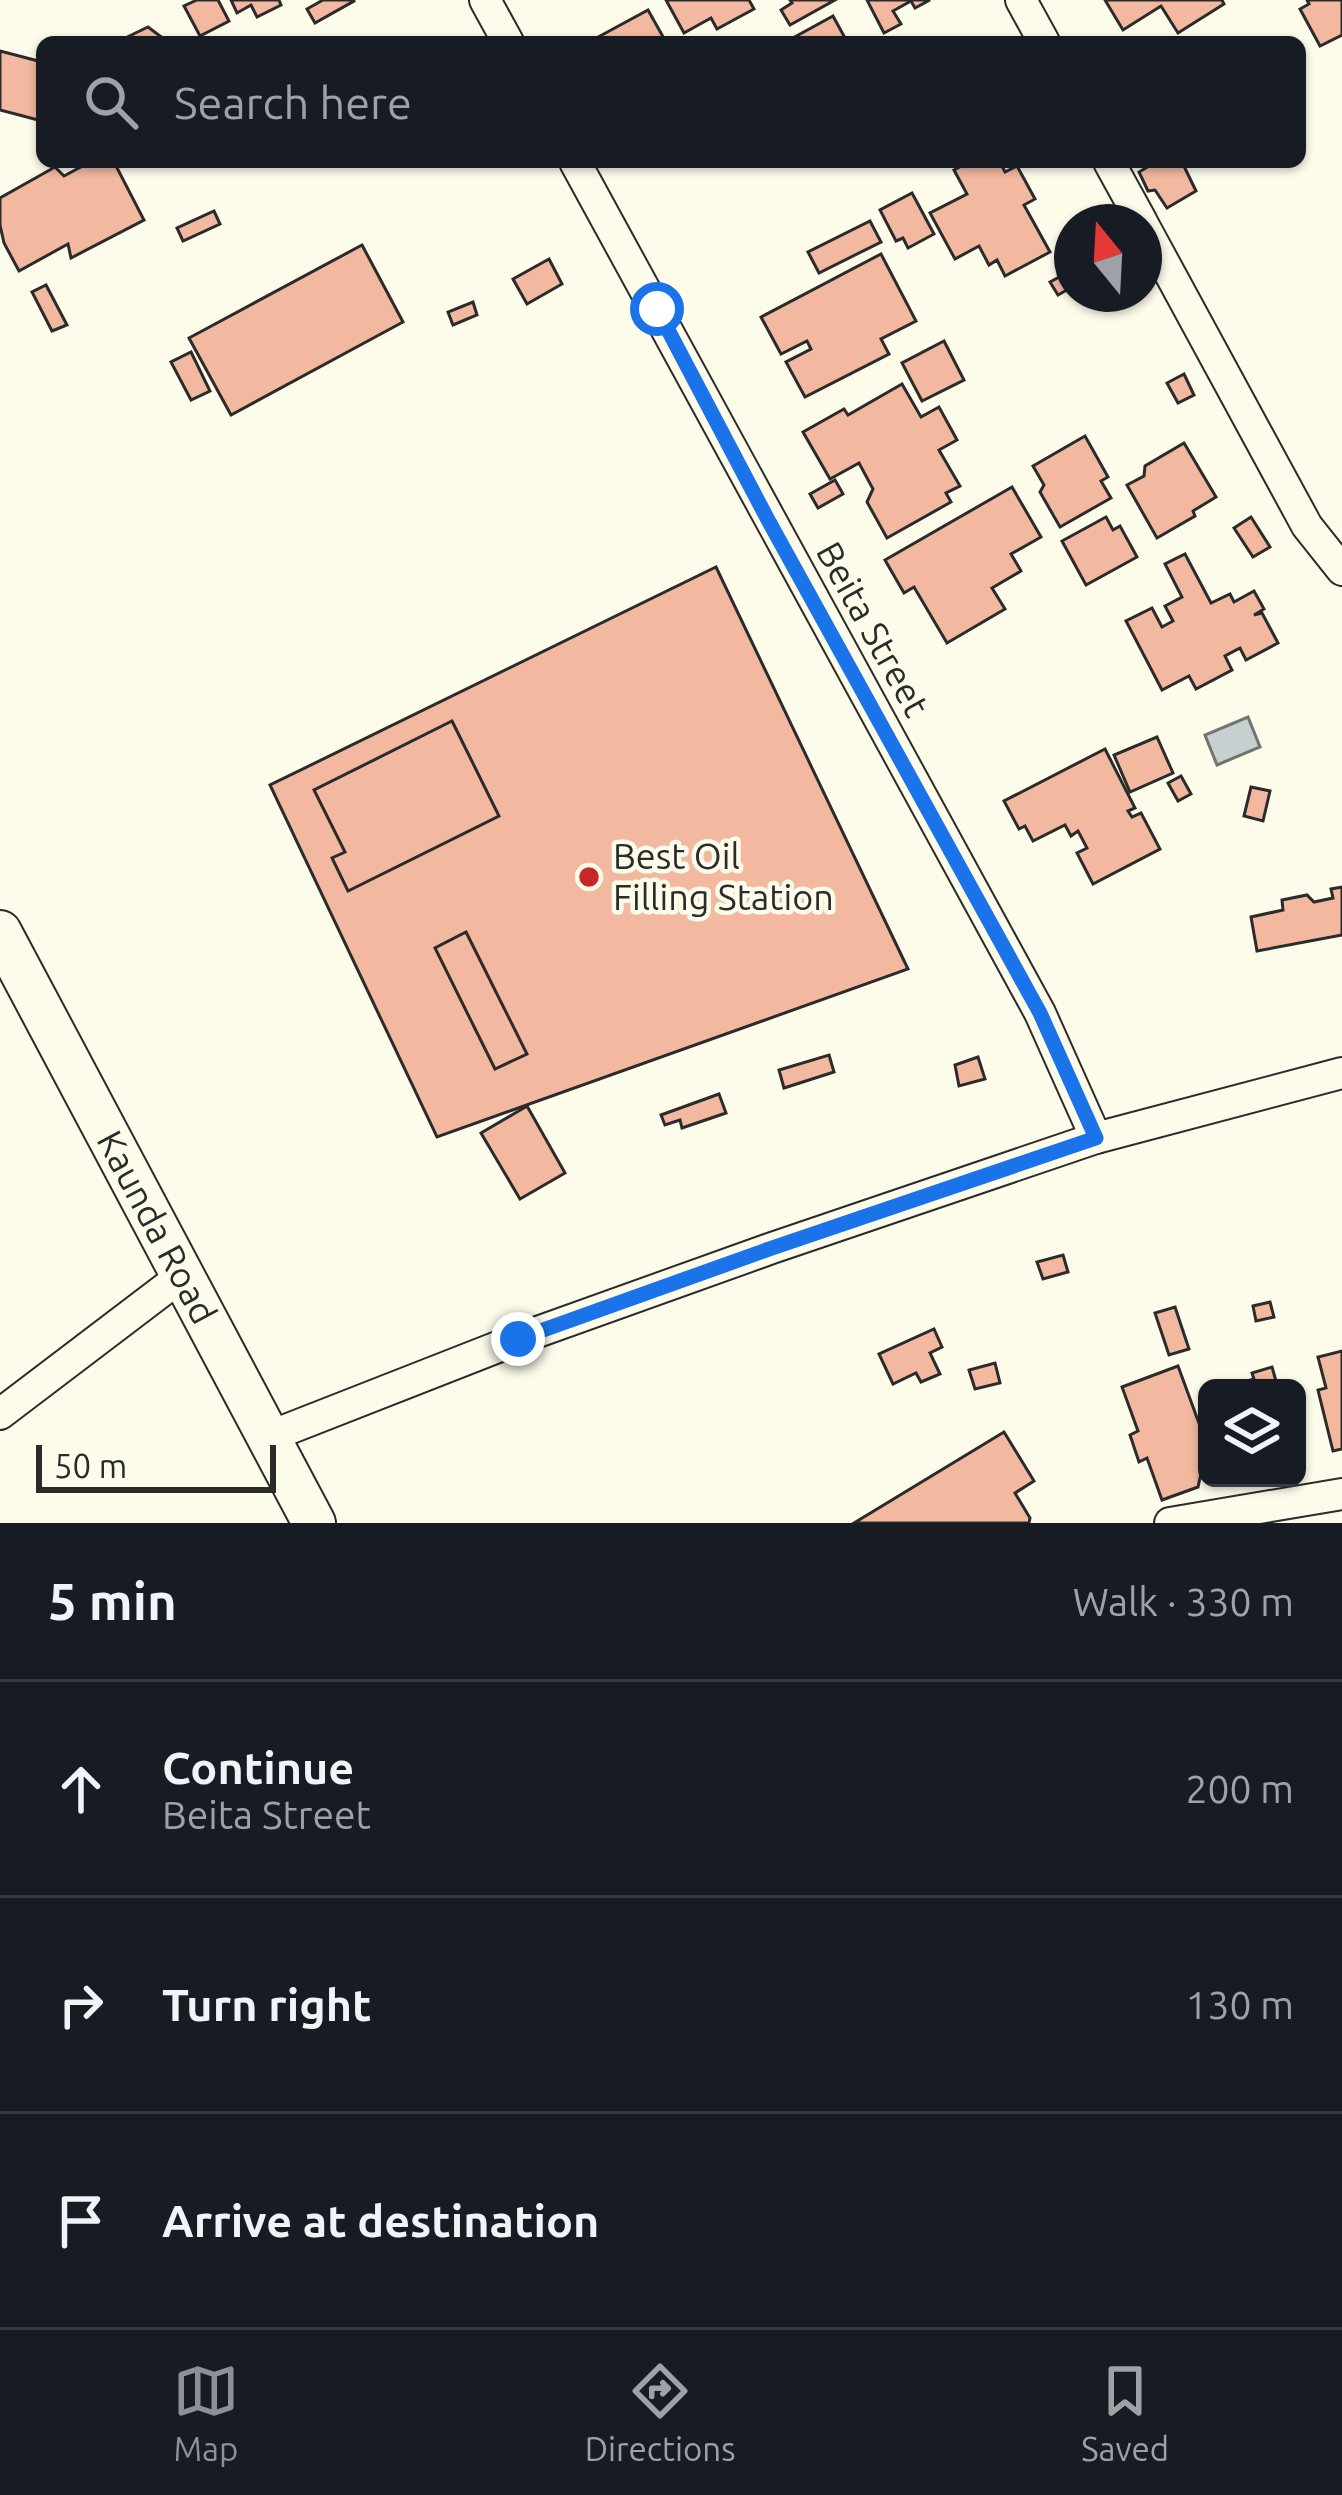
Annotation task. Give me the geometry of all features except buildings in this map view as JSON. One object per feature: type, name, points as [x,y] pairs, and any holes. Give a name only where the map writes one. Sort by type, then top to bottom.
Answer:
[{"type":"main road","name":"Kaunda Road","points":[[0,932],[314,1523]]},
{"type":"street","points":[[484,0],[505,36]]},
{"type":"street","points":[[1021,0],[1041,36]]},
{"type":"street","name":"Beita Street","points":[[578,168],[1040,1013],[1096,1138]]},
{"type":"street","points":[[1112,168],[1132,204]]},
{"type":"street","points":[[1162,259],[1307,526],[1342,570]]},
{"type":"street","points":[[268,1437],[561,1324],[1096,1138],[1342,1073]]},
{"type":"street","points":[[0,1414],[183,1275]]},
{"type":"street","points":[[1170,1523],[1342,1494]]},
{"type":"shaded area","points":[[1248,717],[1260,747],[1217,765],[1205,735]]},
{"type":"place","name":"Best Oil Filling Station","points":[[589,877]]},
{"type":"route","points":[[518,1339],[1096,1138],[1040,1013],[657,309]]}]
